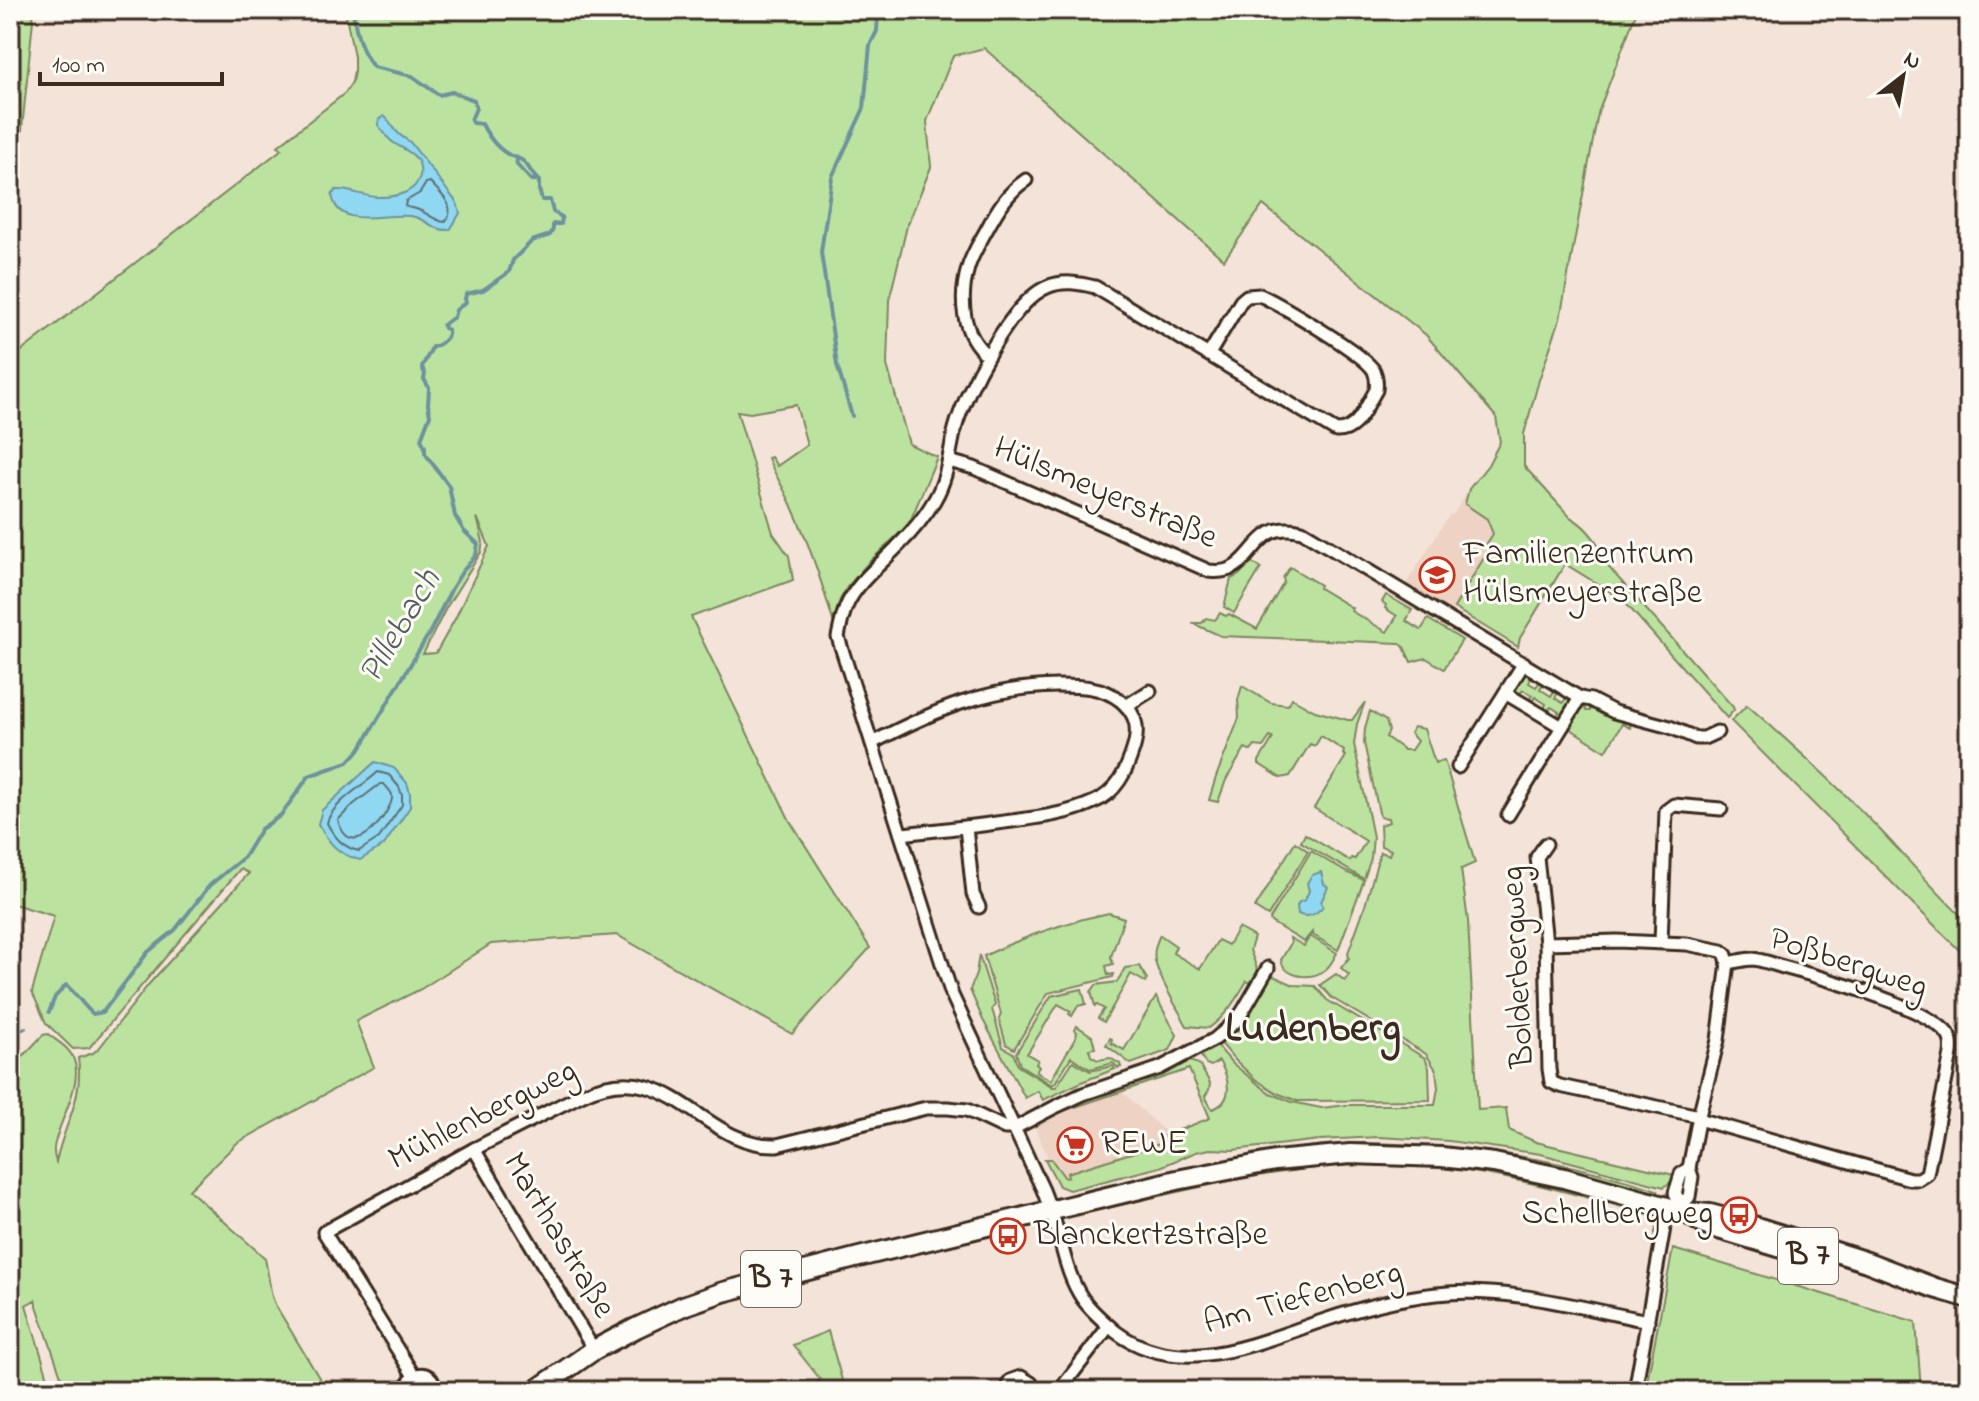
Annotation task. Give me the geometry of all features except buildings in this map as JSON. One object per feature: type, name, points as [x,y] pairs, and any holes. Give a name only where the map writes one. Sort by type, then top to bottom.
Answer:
[{"type":"main road","name":"B 7","points":[[535,1391],[594,1350],[661,1316],[723,1292],[1163,1183],[1241,1167],[1365,1154],[1494,1163],[1564,1178],[1754,1226],[1969,1298]]},
{"type":"street","points":[[987,355],[977,347],[967,329],[964,298],[968,267],[1008,195],[1026,180]]},
{"type":"street","points":[[1051,1211],[952,995],[838,637],[852,597],[866,578],[918,525],[938,494],[949,461],[955,428],[987,355],[1020,310],[1046,287],[1068,283],[1095,287],[1336,431],[1354,425],[1376,390],[1373,369],[1353,352],[1260,295],[1247,296],[1241,301],[1209,354]]},
{"type":"street","name":"Hülsmeyerstraße","points":[[949,461],[974,468],[1209,571],[1220,573],[1230,570],[1262,538],[1275,530],[1302,531],[1580,698],[1696,738],[1717,732]]},
{"type":"street","points":[[1458,767],[1524,663]]},
{"type":"street","points":[[872,743],[953,705],[1001,691],[1086,686],[1113,695],[1133,714],[1137,735],[1123,776],[1102,798],[1038,818],[901,834]]},
{"type":"street","points":[[1126,706],[1150,691]]},
{"type":"street","points":[[1505,693],[1562,727]]},
{"type":"street","points":[[1508,815],[1580,698]]},
{"type":"street","points":[[1661,942],[1666,811],[1674,805],[1721,809]]},
{"type":"street","points":[[966,827],[973,894],[979,907]]},
{"type":"street","name":"Bolderbergweg","points":[[1546,844],[1537,857],[1546,943],[1551,1082],[1698,1118]]},
{"type":"street","points":[[1546,943],[1661,942],[1715,949],[1726,955],[1728,963],[1718,1040],[1689,1168],[1692,1177],[1689,1197],[1665,1222],[1635,1391]]},
{"type":"street","name":"Poßbergweg","points":[[1698,1118],[1919,1179],[1927,1174],[1951,1054],[1952,1044],[1945,1031],[1913,1011],[1809,974],[1765,962],[1753,959],[1728,963]]},
{"type":"street","points":[[1015,1128],[1083,1094],[1160,1068],[1215,1039],[1235,1022],[1268,968]]},
{"type":"street","name":"Mühlenbergweg","points":[[434,1391],[429,1376],[414,1376],[324,1232],[474,1149],[599,1086],[624,1083],[652,1088],[667,1094],[739,1139],[762,1145],[777,1145],[926,1108],[967,1110],[1005,1128],[1015,1128]]},
{"type":"street","name":"Marthastraße","points":[[474,1149],[594,1350]]},
{"type":"street","name":"Am Tiefenberg","points":[[1051,1211],[1072,1281],[1082,1299],[1096,1315],[1126,1339],[1176,1356],[1211,1355],[1246,1347],[1368,1307],[1440,1293],[1526,1298],[1648,1321]]},
{"type":"street","points":[[1059,1391],[1109,1326]]},
{"type":"street","points":[[409,1391],[408,1384],[414,1376]]},
{"type":"street","points":[[1005,1391],[1010,1381],[1021,1377],[1031,1383],[1034,1391]]},
{"type":"shaded area","points":[[1466,494],[1508,519],[1452,611],[1406,584]]},
{"type":"shaded area","points":[[1119,1089],[1174,1140],[1058,1181],[1034,1125]]},
{"type":"green space","points":[[10,10],[34,10],[21,139],[10,138]]},
{"type":"green space","points":[[345,10],[1637,10],[1598,113],[1560,319],[1524,434],[1524,466],[1570,517],[1590,534],[1605,557],[1587,545],[1574,553],[1583,550],[1605,563],[1734,710],[1727,718],[1622,599],[1565,564],[1520,638],[1518,647],[1454,608],[1488,551],[1486,545],[1493,534],[1487,519],[1465,504],[1469,489],[1488,465],[1500,442],[1496,417],[1426,335],[1263,205],[1224,260],[984,48],[953,56],[927,121],[931,167],[907,226],[889,301],[887,365],[909,444],[937,457],[909,524],[847,587],[833,621],[805,536],[768,458],[771,457],[777,466],[807,445],[796,405],[750,413],[737,411],[773,533],[789,556],[793,580],[691,617],[790,821],[870,948],[792,1034],[617,935],[491,944],[421,989],[356,1021],[374,1067],[237,1143],[189,1190],[265,1258],[276,1306],[327,1391],[66,1391],[35,1300],[26,1305],[52,1391],[10,1391],[10,1070],[43,1035],[48,1034],[66,1048],[74,1060],[75,1083],[54,1145],[56,1162],[76,1099],[78,1058],[100,1047],[149,984],[249,873],[240,869],[89,1048],[73,1049],[46,1023],[32,992],[54,916],[10,903],[10,360],[282,149],[278,146],[345,93],[352,82],[354,57]],"holes":[[[477,517],[489,546],[436,653],[423,654],[446,608],[481,552],[483,542]]]},
{"type":"green space","points":[[1251,562],[1261,568],[1234,613],[1224,607],[1231,579]]},
{"type":"green space","points":[[1290,567],[1352,608],[1351,611],[1387,632],[1397,616],[1385,608],[1382,602],[1386,595],[1412,610],[1406,621],[1421,630],[1428,619],[1462,640],[1444,669],[1426,658],[1411,662],[1400,643],[1221,636],[1192,623],[1202,623],[1206,618],[1215,620],[1220,613],[1229,614],[1257,629]]},
{"type":"green space","points":[[1523,674],[1532,675],[1529,683],[1536,687],[1541,680],[1544,682],[1540,689],[1551,696],[1555,689],[1559,691],[1555,698],[1563,703],[1567,696],[1571,699],[1572,704],[1563,720],[1556,719],[1559,712],[1551,707],[1546,713],[1543,711],[1546,704],[1535,697],[1531,704],[1528,702],[1532,695],[1523,690],[1518,696],[1515,693]]},
{"type":"green space","points":[[1242,686],[1271,703],[1288,705],[1292,698],[1315,711],[1348,720],[1352,720],[1365,702],[1354,744],[1373,837],[1371,858],[1364,879],[1301,842],[1305,834],[1350,861],[1351,858],[1355,859],[1366,841],[1314,808],[1346,756],[1344,751],[1321,736],[1315,746],[1310,744],[1290,776],[1281,778],[1259,764],[1273,738],[1270,737],[1263,747],[1255,746],[1251,751],[1245,748],[1226,780],[1218,802],[1209,800],[1239,718],[1238,700]]},
{"type":"green space","points":[[1590,705],[1631,722],[1630,728],[1622,724],[1606,751],[1569,728],[1582,707],[1590,711]]},
{"type":"green space","points":[[1747,705],[1848,798],[1969,924],[1969,960],[1731,721]]},
{"type":"green space","points":[[1370,711],[1386,721],[1389,731],[1386,737],[1404,750],[1411,750],[1417,741],[1410,733],[1414,727],[1424,729],[1435,763],[1444,760],[1475,863],[1461,869],[1468,921],[1478,1110],[1506,1108],[1509,1130],[1536,1142],[1674,1175],[1672,1181],[1664,1187],[1541,1154],[1449,1141],[1378,1137],[1233,1150],[1210,1149],[1160,1167],[1069,1190],[1059,1186],[1045,1159],[1051,1159],[1065,1178],[1068,1177],[1067,1173],[1166,1142],[1164,1136],[1210,1118],[1189,1069],[1051,1115],[1189,1061],[1199,1064],[1210,1083],[1205,1096],[1212,1109],[1219,1106],[1227,1095],[1225,1074],[1219,1061],[1211,1066],[1201,1056],[1216,1044],[1232,1063],[1258,1084],[1292,1102],[1321,1108],[1435,1105],[1438,1088],[1436,1070],[1426,1054],[1332,998],[1320,985],[1336,974],[1345,981],[1349,975],[1341,968],[1349,958],[1380,852],[1389,855],[1391,850],[1381,846],[1380,825],[1389,822],[1388,818],[1380,817],[1364,743]]},
{"type":"green space","points":[[1295,842],[1308,851],[1268,916],[1255,908]]},
{"type":"green space","points":[[1311,851],[1364,880],[1338,950],[1313,935],[1313,931],[1304,942],[1270,919]]},
{"type":"green space","points":[[1109,913],[1124,918],[1111,957],[1113,964],[1106,966],[1108,975],[1114,974],[1113,977],[1048,993],[1014,1049],[1006,1044],[999,1019],[1001,1014],[984,956],[1045,930]]},
{"type":"green space","points":[[1238,928],[1254,937],[1250,950],[1259,974],[1254,985],[1247,981],[1226,1013],[1209,1028],[1187,1026],[1154,958],[1160,935],[1176,946],[1173,953],[1200,969],[1218,940],[1228,945]]},
{"type":"green space","points":[[1310,936],[1337,953],[1320,973],[1307,976],[1293,974],[1281,960],[1291,943],[1290,938],[1304,946]]},
{"type":"green space","points":[[979,955],[995,1005],[992,1009],[1003,1047],[1013,1053],[1018,1066],[1053,1087],[1073,1061],[1090,1071],[1113,1066],[1115,1069],[1043,1100],[1038,1091],[1025,1098],[970,990]]},
{"type":"green space","points":[[1139,966],[1147,979],[1145,982],[1131,974],[1104,1022],[1098,1018],[1104,1009],[1095,1006],[1091,992],[1096,985],[1117,982],[1125,968]]},
{"type":"green space","points":[[1271,975],[1294,985],[1315,986],[1327,1000],[1425,1058],[1429,1068],[1430,1100],[1297,1101],[1255,1079],[1220,1042],[1243,1020]]},
{"type":"green space","points":[[1082,989],[1086,1004],[1078,1006],[1072,1016],[1069,1014],[1071,1011],[1058,1004],[1027,1054],[1038,1060],[1036,1072],[1051,1080],[1076,1037],[1077,1026],[1092,1036],[1095,1048],[1089,1049],[1091,1056],[1098,1060],[1110,1058],[1121,1067],[1113,1063],[1090,1069],[1071,1057],[1052,1085],[1020,1065],[1016,1053],[1051,996]]},
{"type":"green space","points":[[1156,997],[1177,1035],[1170,1050],[1131,1064],[1106,1045],[1110,1038],[1111,1043],[1124,1050]]},
{"type":"green space","points":[[1362,1143],[1424,1145],[1516,1155],[1576,1167],[1659,1191],[1526,1160],[1475,1152],[1250,1154]]},
{"type":"green space","points":[[1362,1161],[1454,1165],[1498,1173],[1652,1215],[1497,1176],[1399,1165],[1355,1165],[1266,1175],[1090,1212],[1090,1208],[1250,1172]]},
{"type":"green space","points":[[1673,1249],[1916,1322],[1921,1391],[1645,1391]]},
{"type":"green space","points":[[828,1331],[845,1391],[811,1391],[820,1379],[793,1345]]},
{"type":"water","points":[[384,116],[410,142],[457,203],[460,213],[450,230],[435,227],[415,217],[354,217],[336,207],[332,195],[336,190],[373,197],[391,196],[409,191],[417,182],[420,166],[416,158],[390,140],[378,125],[379,119]]},
{"type":"water","points":[[375,762],[394,768],[407,783],[410,807],[384,845],[360,860],[334,847],[318,824],[322,810]]},
{"type":"water","points":[[1321,872],[1328,887],[1321,902],[1323,906],[1312,915],[1298,914],[1297,906],[1305,900],[1309,891],[1307,883],[1312,875]]},
{"type":"waterway","name":"Pillebach","points":[[49,1012],[55,997],[66,985],[93,1014],[103,1012],[148,952],[175,930],[210,885],[244,857],[261,829],[281,815],[309,776],[348,762],[360,749],[430,632],[452,588],[476,555],[478,544],[464,531],[455,516],[449,486],[425,453],[421,439],[430,415],[429,388],[422,367],[432,347],[447,336],[448,330],[443,325],[466,302],[466,294],[483,290],[509,272],[513,260],[532,241],[550,235],[553,224],[561,224],[562,217],[553,212],[550,200],[542,200],[539,181],[525,163],[498,146],[482,124],[473,123],[474,100],[452,92],[439,95],[412,76],[373,67],[359,40],[353,10]]},
{"type":"waterway","points":[[852,416],[837,365],[821,252],[832,177],[864,108],[870,45],[877,31],[878,10]]},
{"type":"waterway","name":"Pillebach","points":[[516,157],[517,165],[531,180],[536,180]]},
{"type":"waterway","name":"Pillebach","points":[[10,1035],[25,1028]]},
{"type":"place","name":"Familienzentrum Hülsmeyerstraße","points":[[1437,575]]},
{"type":"place","name":"REWE","points":[[1075,1145]]},
{"type":"place","name":"Schellbergweg","points":[[1739,1215]]},
{"type":"place","name":"Blanckertzstraße","points":[[1008,1236]]},
{"type":"district","name":"Ludenberg","points":[[1313,1029]]}]
